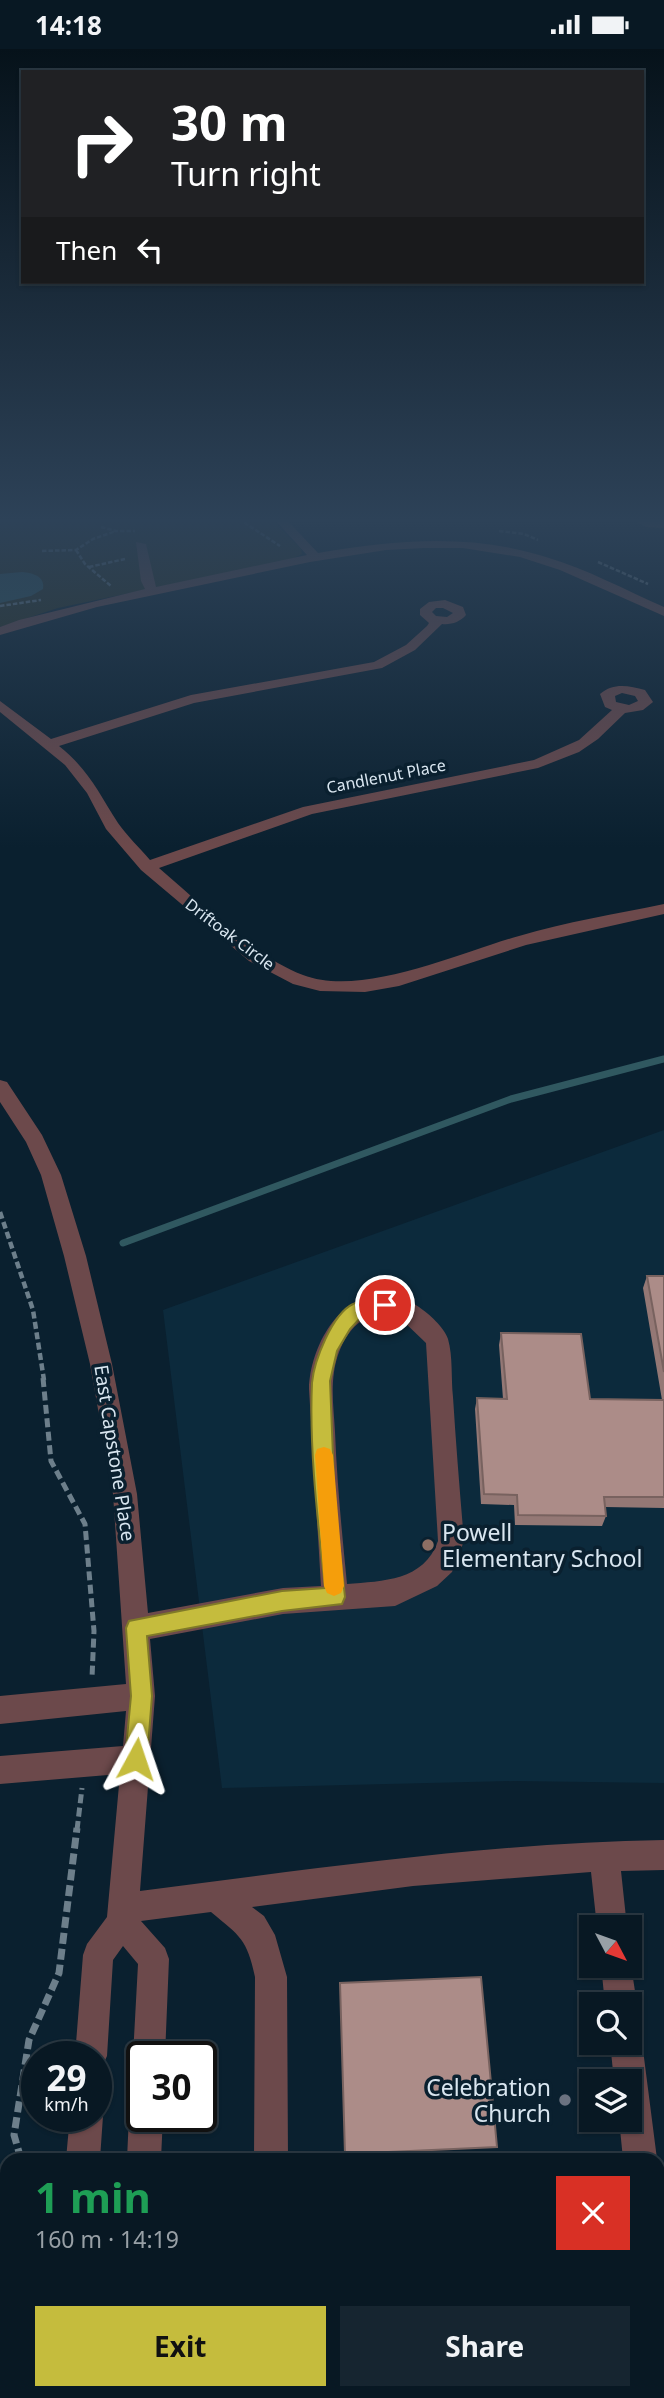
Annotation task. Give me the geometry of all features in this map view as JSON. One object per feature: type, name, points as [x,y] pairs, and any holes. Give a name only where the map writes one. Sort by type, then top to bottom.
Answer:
[{"type":"street","points":[[51,744],[191,699],[377,665],[395,658],[421,641],[432,629]]},
{"type":"street","name":"Driftoak Circle","points":[[0,705],[51,744],[83,776],[112,826],[147,867],[255,957],[275,970],[320,985],[365,986],[399,980],[523,940],[664,909]]},
{"type":"street","name":"Candlenut Place","points":[[147,867],[308,810],[538,764],[561,757],[593,739],[621,709]]},
{"type":"street","name":"Driftoak Circle","points":[[0,717],[29,727]]},
{"type":"street","name":"East Capstone Place","points":[[0,1087],[34,1140],[51,1175],[75,1256],[101,1364],[125,1494],[141,1696],[122,1915]]},
{"type":"street","points":[[136,1628],[282,1601],[395,1593],[428,1577],[443,1563],[452,1541],[437,1340],[405,1308],[385,1305],[357,1309],[328,1349],[321,1381],[326,1506],[335,1597]]},
{"type":"street","points":[[0,1710],[141,1696]]},
{"type":"street","points":[[0,1770],[136,1759]]},
{"type":"street","points":[[92,2041],[98,1955],[122,1915],[217,1897],[413,1871],[604,1856],[664,1855]]},
{"type":"street","points":[[604,1856],[611,1915]]},
{"type":"street","points":[[217,1897],[253,1927],[264,1945],[271,1977],[271,2153]]},
{"type":"street","points":[[122,1915],[154,1959],[150,2041]]},
{"type":"street","points":[[628,2055],[639,2153]]},
{"type":"street","points":[[83,2153],[85,2132]]},
{"type":"street","points":[[144,2153],[145,2132]]},
{"type":"shaded area","name":"Powell Elementary School","points":[[664,1130],[664,1783],[515,1781],[222,1788],[163,1310]]},
{"type":"building","points":[[647,1276],[664,1276],[664,1372]]},
{"type":"building","points":[[501,1333],[581,1334],[590,1399],[664,1400],[664,1497],[604,1497],[606,1516],[518,1515],[517,1495],[484,1494],[477,1398],[507,1399]]},
{"type":"building","points":[[481,1977],[497,2147],[345,2153],[340,1983]]},
{"type":"waterway","points":[[123,1243],[511,1099],[664,1059]]},
{"type":"slow traffic","points":[[324,1455],[334,1586]]},
{"type":"place","name":"Powell Elementary School","points":[[428,1545]]},
{"type":"place","name":"Celebration Church","points":[[565,2100]]},
{"type":"route","points":[[136,1759],[141,1696],[136,1628],[282,1601],[335,1597],[326,1506],[321,1381],[328,1349],[344,1324],[357,1309],[385,1305]]}]
